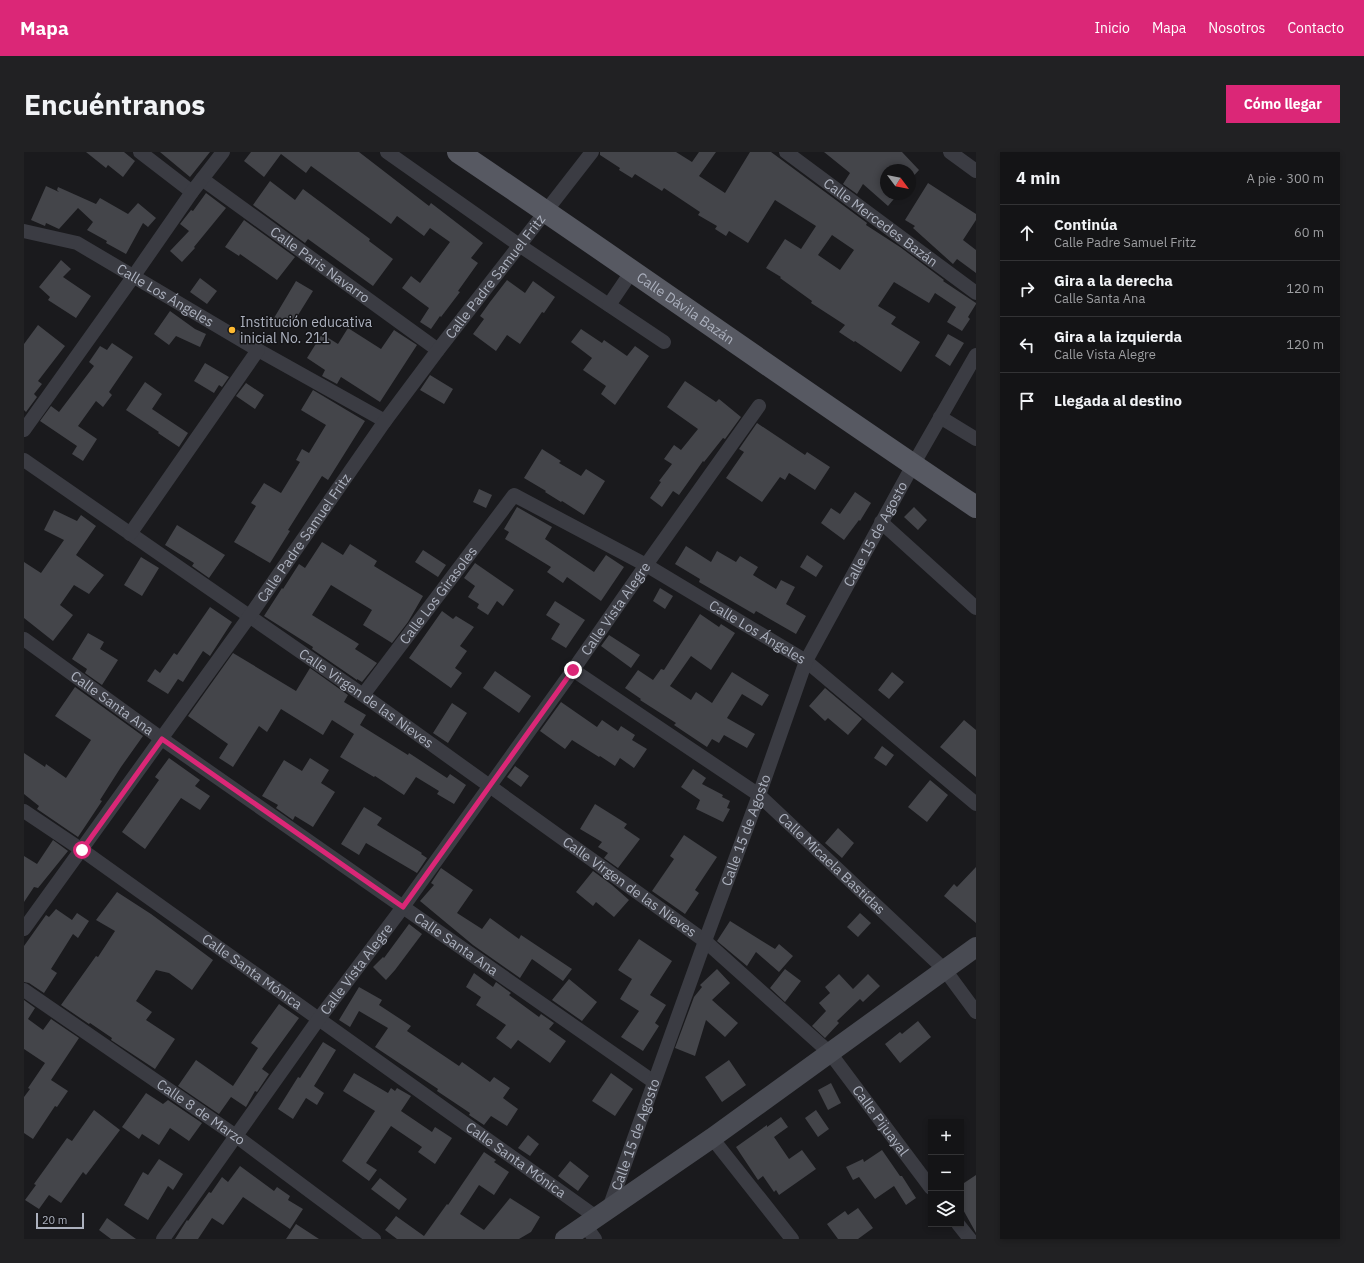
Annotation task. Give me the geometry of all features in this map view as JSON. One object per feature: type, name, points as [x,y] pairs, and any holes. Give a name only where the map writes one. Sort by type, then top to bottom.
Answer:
[{"type":"main road","name":"Calle Dávila Bazán","points":[[458,152],[976,507]]},
{"type":"street","points":[[140,152],[192,192]]},
{"type":"street","points":[[24,430],[192,192],[223,152]]},
{"type":"street","points":[[387,152],[520,245],[664,342]]},
{"type":"street","name":"Calle Padre Samuel Fritz","points":[[24,929],[249,617],[385,421],[438,350],[592,152]]},
{"type":"street","name":"Calle Mercedes Bazán","points":[[786,152],[976,293]]},
{"type":"street","points":[[950,152],[976,171]]},
{"type":"street","name":"Calle Paris Navarro","points":[[202,179],[438,350]]},
{"type":"street","name":"Calle Los Ángeles","points":[[24,231],[77,243],[258,350],[385,421]]},
{"type":"street","points":[[609,305],[632,270]]},
{"type":"street","points":[[130,534],[258,350]]},
{"type":"street","name":"Calle 15 de Agosto","points":[[596,1223],[654,1082],[759,795],[806,660],[881,522],[976,355]]},
{"type":"street","name":"Calle Vista Alegre","points":[[163,1239],[318,1020],[403,907],[573,670],[759,406]]},
{"type":"street","points":[[940,417],[976,439]]},
{"type":"street","name":"Calle Virgen de las Nieves","points":[[24,460],[363,696],[705,941],[830,1053]]},
{"type":"street","name":"Calle Los Ángeles","points":[[514,495],[646,565],[806,660],[976,804]]},
{"type":"street","name":"Calle Los Girasoles","points":[[363,696],[514,495]]},
{"type":"street","points":[[881,522],[976,608]]},
{"type":"street","name":"Calle Santa Ana","points":[[24,639],[162,739],[654,1082]]},
{"type":"street","name":"Calle Micaela Bastidas","points":[[573,670],[759,795],[945,970],[976,1012]]},
{"type":"street","name":"Calle Santa Mónica","points":[[24,811],[82,850],[596,1223]]},
{"type":"street","name":"Calle 15 de Agosto","points":[[565,1239],[596,1223],[976,947]]},
{"type":"street","name":"Calle 8 de Marzo","points":[[24,990],[236,1136],[374,1239]]},
{"type":"street","name":"Calle Pijuayal","points":[[830,1053],[928,1184]]},
{"type":"street","points":[[712,1138],[792,1239]]},
{"type":"street","points":[[960,1227],[970,1239]]},
{"type":"building","points":[[86,152],[124,152],[135,161],[123,177],[108,165],[106,168]]},
{"type":"building","points":[[160,152],[210,152],[190,177]]},
{"type":"building","points":[[251,152],[359,152],[429,206],[431,203],[483,243],[471,258],[478,263],[458,291],[460,292],[431,329],[420,322],[429,308],[402,288],[411,276],[420,283],[450,242],[430,228],[424,236],[397,216],[391,224],[311,166],[306,173],[281,154],[264,177],[244,161]]},
{"type":"building","points":[[600,152],[676,152],[692,162],[699,152],[716,152],[699,176],[725,193],[750,152],[771,152],[867,223],[866,225],[900,247],[944,280],[943,281],[976,303],[968,317],[970,319],[962,331],[947,322],[956,307],[935,293],[929,303],[894,282],[878,306],[896,317],[891,324],[920,342],[901,372],[839,332],[845,325],[811,303],[812,301],[780,278],[781,277],[766,268],[785,239],[801,249],[816,226],[775,200],[748,243],[729,231],[726,236],[715,229],[717,226],[698,215],[700,212],[664,188],[662,191],[635,174],[632,178],[600,155]],"holes":[[[832,235],[854,250],[840,270],[818,255]]]},
{"type":"building","points":[[824,152],[902,152],[913,164],[880,164],[880,199],[863,184],[857,194],[843,184],[850,173]]},
{"type":"building","points":[[270,181],[295,200],[303,189],[370,239],[369,241],[393,259],[373,286],[308,239],[305,243],[253,205]]},
{"type":"building","points":[[928,183],[976,214],[976,220],[963,240],[976,250],[976,273],[957,259],[953,264],[913,228],[915,226],[905,220]]},
{"type":"building","points":[[46,186],[59,192],[57,190],[58,187],[96,204],[100,198],[128,214],[138,203],[156,218],[148,227],[143,223],[126,254],[87,230],[93,222],[78,208],[59,229],[46,223],[45,226],[31,220]]},
{"type":"building","points":[[206,193],[226,208],[194,247],[195,248],[182,262],[170,251],[189,231],[180,224],[191,210],[193,211]]},
{"type":"building","points":[[881,200],[893,200],[888,206]]},
{"type":"building","points":[[244,220],[295,257],[277,280],[240,254],[239,256],[225,247]]},
{"type":"building","points":[[61,260],[71,269],[63,277],[91,296],[76,318],[48,300],[50,297],[39,287]]},
{"type":"building","points":[[200,278],[217,291],[207,304],[190,292]]},
{"type":"building","points":[[507,280],[525,293],[533,281],[555,297],[544,313],[542,312],[520,344],[507,335],[496,351],[473,334],[484,319],[480,316]]},
{"type":"building","points":[[296,281],[313,291],[290,328],[274,318]]},
{"type":"building","points":[[170,311],[195,329],[206,334],[200,347],[176,336],[169,345],[154,334]]},
{"type":"building","points":[[38,325],[65,346],[38,381],[42,384],[34,394],[37,397],[26,412],[24,410],[24,344]]},
{"type":"building","points":[[348,328],[381,349],[394,330],[417,345],[380,402],[341,377],[337,384],[322,376],[325,370],[307,358],[322,334],[338,344]]},
{"type":"building","points":[[581,329],[602,343],[604,340],[627,356],[635,346],[649,356],[615,405],[601,394],[606,386],[583,370],[592,358],[571,342]]},
{"type":"building","points":[[948,334],[964,343],[950,366],[935,356]]},
{"type":"building","points":[[112,343],[133,357],[109,392],[112,395],[103,407],[96,401],[78,426],[97,439],[83,461],[72,454],[77,446],[40,421],[51,406],[59,412],[94,366],[89,362],[100,346],[107,350]]},
{"type":"building","points":[[205,363],[229,377],[222,387],[219,385],[214,393],[194,381]]},
{"type":"building","points":[[430,375],[453,389],[444,404],[420,390]]},
{"type":"building","points":[[685,381],[716,402],[719,399],[741,417],[725,439],[723,438],[704,462],[703,461],[679,495],[673,491],[662,507],[650,498],[661,482],[659,481],[672,464],[664,459],[674,445],[681,450],[698,429],[667,407]]},
{"type":"building","points":[[145,382],[162,394],[152,409],[188,433],[179,447],[126,410]]},
{"type":"building","points":[[246,383],[264,395],[255,409],[236,396]]},
{"type":"building","points":[[313,390],[365,421],[328,480],[322,476],[288,530],[290,531],[270,563],[234,542],[256,506],[251,503],[264,483],[281,493],[300,462],[296,460],[302,449],[309,453],[326,425],[301,410]]},
{"type":"building","points":[[757,423],[805,455],[807,452],[830,467],[815,490],[789,473],[785,480],[780,477],[762,502],[726,478],[744,452],[739,449]]},
{"type":"building","points":[[542,449],[561,461],[559,463],[581,476],[586,469],[605,481],[584,515],[524,478]]},
{"type":"building","points":[[479,489],[492,495],[486,508],[473,502]]},
{"type":"building","points":[[855,492],[871,503],[860,521],[859,520],[844,540],[821,523],[831,508],[840,514]]},
{"type":"building","points":[[517,507],[552,527],[545,539],[594,572],[606,555],[624,567],[601,601],[567,577],[563,583],[547,572],[551,567],[505,539],[509,532],[504,529]]},
{"type":"building","points":[[914,507],[927,520],[918,530],[904,517]]},
{"type":"building","points":[[54,510],[77,521],[81,515],[96,526],[76,555],[104,575],[89,594],[74,585],[60,605],[73,615],[53,641],[24,618],[24,562],[41,573],[64,540],[44,530]]},
{"type":"building","points":[[177,525],[225,555],[209,578],[192,566],[194,563],[165,545]]},
{"type":"building","points":[[322,542],[343,555],[350,544],[377,561],[374,566],[423,596],[408,622],[392,643],[363,625],[372,610],[331,585],[312,615],[359,644],[355,649],[377,663],[362,682],[312,649],[313,647],[264,616],[299,564],[305,568]]},
{"type":"building","points":[[686,546],[711,562],[717,551],[736,562],[740,556],[758,567],[753,575],[776,589],[781,580],[795,587],[786,604],[806,616],[796,634],[756,611],[754,614],[699,582],[700,579],[675,564]]},
{"type":"building","points":[[423,550],[446,565],[438,577],[415,562]]},
{"type":"building","points":[[807,555],[823,566],[816,577],[800,567]]},
{"type":"building","points":[[141,557],[159,568],[142,596],[124,585]]},
{"type":"building","points":[[475,563],[514,590],[503,606],[497,601],[488,615],[477,608],[479,604],[468,597],[475,586],[464,578]]},
{"type":"building","points":[[660,588],[673,596],[665,609],[653,601]]},
{"type":"building","points":[[555,601],[585,620],[566,648],[551,639],[560,624],[546,615]]},
{"type":"building","points":[[210,607],[232,622],[210,656],[203,651],[183,682],[178,679],[168,694],[147,681],[155,669],[160,673],[174,653],[177,655]]},
{"type":"building","points":[[442,611],[453,619],[456,616],[474,627],[460,646],[467,651],[455,668],[462,673],[451,688],[409,658]]},
{"type":"building","points":[[700,614],[719,627],[721,624],[735,633],[711,670],[691,656],[670,686],[691,700],[696,692],[712,703],[732,672],[769,695],[762,706],[742,694],[727,718],[755,734],[747,748],[724,735],[719,743],[712,739],[707,747],[674,725],[676,723],[640,700],[641,699],[625,688],[638,670],[653,680],[661,669],[664,670]]},
{"type":"building","points":[[88,633],[104,642],[100,649],[118,660],[102,685],[85,673],[87,669],[72,659]]},
{"type":"building","points":[[609,635],[640,655],[631,668],[601,646]]},
{"type":"building","points":[[233,653],[296,691],[310,668],[348,695],[344,702],[366,715],[360,725],[408,755],[409,753],[447,778],[450,774],[466,785],[454,804],[437,794],[439,791],[416,777],[404,795],[375,776],[374,777],[340,757],[354,734],[332,720],[323,735],[281,709],[267,732],[259,726],[233,767],[219,758],[228,744],[188,716]]},
{"type":"building","points":[[495,671],[531,696],[519,713],[483,688]]},
{"type":"building","points":[[892,672],[904,682],[889,699],[878,690]]},
{"type":"building","points":[[75,687],[143,736],[121,767],[100,800],[102,801],[78,837],[37,809],[39,806],[24,794],[24,753],[45,767],[46,764],[66,778],[91,740],[55,716]]},
{"type":"building","points":[[825,688],[862,719],[848,735],[828,718],[825,721],[809,706]]},
{"type":"building","points":[[561,702],[597,727],[602,720],[618,731],[621,726],[635,735],[632,740],[647,749],[634,768],[620,758],[615,766],[572,740],[565,749],[540,731]]},
{"type":"building","points":[[452,703],[467,713],[448,743],[433,733]]},
{"type":"building","points":[[964,720],[976,730],[976,777],[940,747]]},
{"type":"building","points":[[882,746],[894,755],[886,766],[874,758]]},
{"type":"building","points":[[169,758],[200,780],[195,786],[210,796],[200,810],[181,798],[145,849],[122,832],[159,780],[155,777]]},
{"type":"building","points":[[310,758],[329,770],[321,783],[335,792],[313,827],[295,816],[293,820],[276,808],[278,805],[262,796],[284,760],[302,771]]},
{"type":"building","points":[[515,766],[529,776],[521,787],[507,777]]},
{"type":"building","points":[[693,769],[706,778],[702,784],[723,795],[722,797],[730,801],[727,808],[730,809],[723,822],[696,809],[700,800],[681,787]]},
{"type":"building","points":[[930,780],[948,795],[927,822],[908,807]]},
{"type":"building","points":[[595,804],[627,824],[624,828],[640,839],[618,868],[604,858],[608,853],[598,847],[602,842],[580,829]]},
{"type":"building","points":[[364,807],[382,818],[377,825],[422,853],[421,854],[427,858],[417,873],[366,843],[359,855],[341,844]]},
{"type":"building","points":[[838,828],[854,843],[842,858],[825,843]]},
{"type":"building","points":[[684,835],[717,857],[695,890],[699,893],[685,914],[652,891],[674,859],[670,856]]},
{"type":"building","points":[[53,840],[68,851],[38,888],[34,887],[24,902],[24,856],[37,864]]},
{"type":"building","points":[[976,867],[976,923],[944,896],[954,884],[957,887]]},
{"type":"building","points":[[441,868],[473,890],[457,913],[482,929],[490,918],[519,939],[521,935],[572,969],[563,981],[532,959],[520,978],[473,945],[420,901],[434,885],[431,883]]},
{"type":"building","points":[[593,871],[629,900],[614,917],[596,902],[593,906],[576,892]]},
{"type":"building","points":[[117,892],[151,914],[213,960],[192,990],[169,973],[156,970],[136,1001],[152,1012],[146,1020],[175,1039],[155,1069],[111,1040],[112,1038],[90,1023],[89,1024],[61,1005],[96,956],[98,957],[115,931],[96,920]]},
{"type":"building","points":[[56,909],[72,920],[77,913],[89,921],[78,938],[73,934],[51,969],[57,973],[44,993],[29,983],[24,982],[24,946],[46,915],[49,917]]},
{"type":"building","points":[[860,913],[871,923],[858,937],[847,927]]},
{"type":"building","points":[[730,921],[775,949],[779,944],[793,956],[779,972],[756,952],[747,966],[717,941]]},
{"type":"building","points":[[409,924],[422,934],[386,980],[373,967],[383,957],[384,958]]},
{"type":"building","points":[[639,939],[672,961],[650,995],[666,1005],[655,1023],[659,1026],[643,1051],[621,1037],[639,1011],[620,999],[632,979],[618,970]]},
{"type":"building","points":[[717,969],[730,983],[712,1000],[738,1023],[725,1037],[706,1020],[695,1056],[675,1048],[694,997],[702,987],[700,985]]},
{"type":"building","points":[[785,969],[801,981],[785,1002],[770,988]]},
{"type":"building","points":[[474,973],[493,987],[496,982],[511,993],[509,995],[539,1017],[541,1014],[554,1023],[549,1029],[566,1041],[550,1063],[518,1040],[511,1049],[496,1038],[506,1025],[476,1005],[481,997],[466,987]]},
{"type":"building","points":[[839,974],[853,989],[868,974],[880,986],[863,1002],[860,999],[837,1021],[839,1023],[825,1038],[812,1026],[826,1011],[819,1003],[830,993],[825,987]]},
{"type":"building","points":[[569,979],[597,1002],[582,1021],[552,1000]]},
{"type":"building","points":[[359,987],[382,1000],[379,1005],[411,1026],[407,1031],[459,1066],[462,1062],[490,1082],[494,1077],[510,1088],[503,1098],[518,1109],[507,1126],[491,1116],[484,1125],[469,1115],[470,1113],[437,1091],[438,1089],[375,1047],[388,1028],[359,1011],[350,1027],[339,1020]]},
{"type":"building","points":[[24,1000],[35,1008],[28,1019],[43,1030],[51,1019],[79,1038],[51,1080],[68,1091],[57,1107],[55,1106],[33,1139],[24,1133],[24,1097],[30,1089],[28,1088],[45,1063],[24,1049]]},
{"type":"building","points":[[279,1004],[299,1018],[262,1069],[269,1074],[257,1092],[255,1091],[246,1107],[231,1097],[219,1114],[178,1086],[196,1060],[233,1086],[258,1048],[251,1043]]},
{"type":"building","points":[[918,1021],[931,1037],[900,1063],[885,1044],[900,1032],[902,1034]]},
{"type":"building","points":[[323,1042],[336,1050],[314,1086],[324,1093],[317,1105],[306,1098],[293,1119],[278,1109],[298,1077],[300,1078]]},
{"type":"building","points":[[729,1060],[746,1085],[722,1102],[705,1077]]},
{"type":"building","points":[[354,1073],[388,1093],[391,1088],[395,1091],[397,1088],[411,1096],[401,1111],[432,1132],[435,1127],[452,1138],[435,1164],[418,1152],[422,1147],[391,1126],[366,1163],[377,1170],[369,1181],[342,1161],[375,1111],[343,1091]]},
{"type":"building","points":[[611,1073],[633,1089],[615,1116],[592,1101]]},
{"type":"building","points":[[831,1083],[841,1103],[828,1110],[818,1090]]},
{"type":"building","points":[[146,1093],[163,1104],[168,1100],[202,1123],[189,1141],[170,1128],[159,1145],[142,1134],[139,1139],[122,1127]]},
{"type":"building","points":[[94,1110],[120,1130],[86,1175],[83,1172],[61,1203],[49,1195],[39,1209],[25,1200],[36,1185],[34,1184],[67,1138],[72,1141]]},
{"type":"building","points":[[816,1110],[829,1129],[818,1137],[805,1118]]},
{"type":"building","points":[[781,1117],[788,1127],[774,1137],[789,1159],[802,1150],[816,1169],[779,1195],[776,1190],[774,1192],[763,1176],[758,1180],[736,1147]]},
{"type":"building","points":[[528,1135],[539,1144],[530,1156],[518,1148]]},
{"type":"building","points":[[882,1150],[900,1176],[902,1176],[916,1198],[906,1205],[894,1186],[875,1199],[859,1177],[853,1180],[846,1167],[863,1159],[864,1162]]},
{"type":"building","points":[[484,1152],[496,1160],[494,1162],[509,1172],[494,1195],[479,1185],[460,1214],[484,1230],[510,1198],[540,1217],[531,1232],[519,1239],[397,1239],[385,1230],[396,1216],[424,1236],[447,1204],[448,1205]]},
{"type":"building","points":[[159,1159],[183,1174],[173,1190],[168,1186],[148,1220],[124,1205],[143,1172],[148,1175]]},
{"type":"building","points":[[570,1161],[589,1176],[578,1191],[558,1176]]},
{"type":"building","points":[[240,1166],[274,1191],[277,1187],[290,1196],[288,1200],[303,1209],[290,1229],[243,1197],[223,1225],[212,1218],[198,1239],[175,1239],[187,1220],[188,1221],[209,1192],[211,1193],[222,1177],[228,1182]]},
{"type":"building","points":[[976,1175],[976,1233],[964,1211],[964,1183]]},
{"type":"building","points":[[380,1178],[407,1199],[399,1210],[371,1189]]},
{"type":"building","points":[[858,1208],[873,1228],[858,1239],[838,1239],[827,1224],[845,1211],[848,1215]]},
{"type":"building","points":[[107,1218],[136,1239],[111,1239],[99,1230]]},
{"type":"building","points":[[296,1224],[319,1239],[286,1239]]},
{"type":"place","name":"Institución educativa inicial No. 211","points":[[232,330]]},
{"type":"route","points":[[82,850],[162,739],[403,907],[573,670]]}]
